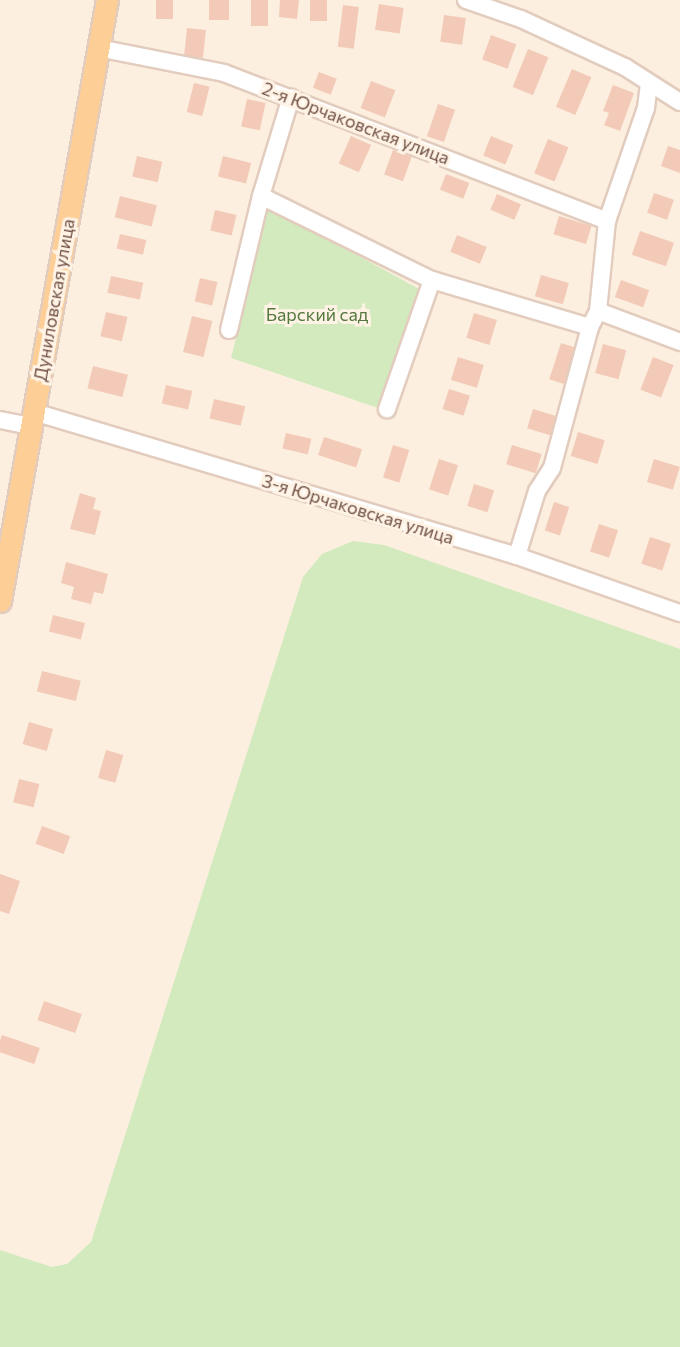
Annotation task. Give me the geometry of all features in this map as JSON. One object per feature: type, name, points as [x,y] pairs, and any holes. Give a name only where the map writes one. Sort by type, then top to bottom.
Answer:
[{"type":"main road","name":"Дуниловская улица","points":[[0,601],[107,0]]},
{"type":"street","points":[[466,0],[521,19],[625,67],[649,85],[680,102]]},
{"type":"street","name":"2-я Юрчаковская улица","points":[[98,48],[224,73],[607,220]]},
{"type":"street","points":[[517,556],[537,491],[552,468],[590,327],[598,311],[607,220],[646,108],[649,85]]},
{"type":"street","points":[[229,330],[261,196],[291,97]]},
{"type":"street","points":[[261,196],[432,280],[590,327]]},
{"type":"street","points":[[387,409],[432,280]]},
{"type":"street","points":[[598,311],[680,342]]},
{"type":"street","name":"3-я Юрчаковская улица","points":[[0,420],[33,419],[517,556],[680,613]]},
{"type":"green space","name":"Барский сад","points":[[269,207],[421,290],[381,409],[231,358]]},
{"type":"green space","points":[[353,541],[384,545],[680,649],[680,1347],[0,1347],[0,1250],[52,1267],[67,1264],[91,1242],[303,577],[322,554]]},
{"type":"building","points":[[156,0],[173,0],[173,19],[156,19]]},
{"type":"building","points":[[209,0],[229,0],[229,20],[209,20]]},
{"type":"building","points":[[251,0],[268,0],[268,26],[251,26]]},
{"type":"building","points":[[280,0],[299,0],[297,19],[279,17]]},
{"type":"building","points":[[310,0],[327,0],[327,21],[310,21]]},
{"type":"building","points":[[379,4],[404,8],[400,34],[375,30]]},
{"type":"building","points":[[343,5],[359,7],[354,49],[338,47]]},
{"type":"building","points":[[444,15],[466,18],[462,45],[440,42]]},
{"type":"building","points":[[187,28],[206,30],[203,58],[184,56]]},
{"type":"building","points":[[491,35],[516,44],[507,69],[482,59]]},
{"type":"building","points":[[528,49],[548,57],[533,95],[513,87]]},
{"type":"building","points":[[572,69],[591,77],[575,115],[556,107]]},
{"type":"building","points":[[319,72],[337,79],[331,95],[313,88]]},
{"type":"building","points":[[371,81],[395,90],[385,117],[361,108]]},
{"type":"building","points":[[194,83],[210,87],[202,116],[187,112]]},
{"type":"building","points":[[613,85],[634,93],[620,131],[604,125],[609,113],[603,111]]},
{"type":"building","points":[[247,99],[266,103],[260,130],[241,126]]},
{"type":"building","points":[[438,104],[455,110],[444,142],[427,136]]},
{"type":"building","points":[[351,136],[371,145],[359,172],[339,163]]},
{"type":"building","points":[[491,136],[513,145],[505,164],[483,155]]},
{"type":"building","points":[[548,139],[568,147],[555,182],[534,173]]},
{"type":"building","points":[[668,146],[680,150],[680,173],[661,166]]},
{"type":"building","points":[[393,150],[412,157],[403,181],[384,174]]},
{"type":"building","points":[[137,156],[162,162],[158,182],[132,176]]},
{"type":"building","points":[[223,156],[251,163],[246,183],[218,176]]},
{"type":"building","points":[[446,174],[469,183],[463,199],[440,190]]},
{"type":"building","points":[[654,193],[674,200],[667,220],[647,213]]},
{"type":"building","points":[[497,194],[521,204],[514,220],[490,210]]},
{"type":"building","points":[[120,196],[157,205],[152,227],[115,217]]},
{"type":"building","points":[[215,210],[236,215],[232,235],[210,230]]},
{"type":"building","points":[[559,216],[592,226],[586,244],[553,234]]},
{"type":"building","points":[[640,231],[674,243],[666,266],[632,255]]},
{"type":"building","points":[[120,234],[146,240],[143,255],[117,249]]},
{"type":"building","points":[[457,235],[487,247],[480,264],[450,252]]},
{"type":"building","points":[[541,275],[569,283],[563,304],[535,296]]},
{"type":"building","points":[[111,276],[143,283],[140,299],[107,293]]},
{"type":"building","points":[[200,278],[218,282],[212,305],[195,301]]},
{"type":"building","points":[[621,280],[649,290],[643,307],[615,297]]},
{"type":"building","points":[[106,312],[127,317],[122,341],[100,336]]},
{"type":"building","points":[[474,313],[497,320],[489,345],[466,338]]},
{"type":"building","points":[[192,316],[212,321],[203,357],[183,352]]},
{"type":"building","points":[[561,343],[579,349],[567,385],[549,379]]},
{"type":"building","points":[[603,344],[626,350],[618,379],[595,373]]},
{"type":"building","points":[[458,357],[484,365],[477,388],[451,380]]},
{"type":"building","points":[[653,357],[674,365],[661,398],[640,390]]},
{"type":"building","points":[[93,366],[128,375],[122,397],[87,388]]},
{"type":"building","points":[[166,385],[192,391],[188,410],[162,404]]},
{"type":"building","points":[[449,389],[470,396],[463,416],[443,409]]},
{"type":"building","points":[[214,399],[245,406],[241,426],[210,418]]},
{"type":"building","points":[[533,409],[556,416],[550,435],[527,428]]},
{"type":"building","points":[[578,432],[605,440],[597,464],[571,456]]},
{"type":"building","points":[[286,433],[311,439],[308,454],[282,449]]},
{"type":"building","points":[[324,437],[362,449],[356,467],[318,455]]},
{"type":"building","points":[[393,445],[409,450],[399,482],[383,478]]},
{"type":"building","points":[[512,445],[542,454],[536,473],[506,464]]},
{"type":"building","points":[[439,459],[458,465],[448,496],[429,489]]},
{"type":"building","points":[[654,459],[680,467],[673,490],[647,482]]},
{"type":"building","points":[[474,484],[494,490],[487,512],[467,506]]},
{"type":"building","points":[[80,493],[96,498],[93,509],[101,511],[95,535],[70,529]]},
{"type":"building","points":[[554,502],[569,507],[560,535],[545,531]]},
{"type":"building","points":[[599,524],[618,530],[609,558],[590,552]]},
{"type":"building","points":[[650,537],[671,544],[662,570],[641,564]]},
{"type":"building","points":[[66,562],[108,574],[103,594],[94,592],[91,604],[71,599],[74,587],[61,583]]},
{"type":"building","points":[[53,615],[85,623],[81,639],[49,631]]},
{"type":"building","points":[[42,671],[81,681],[76,701],[37,691]]},
{"type":"building","points":[[29,722],[53,729],[47,751],[23,744]]},
{"type":"building","points":[[106,750],[123,755],[115,783],[98,778]]},
{"type":"building","points":[[19,779],[39,784],[34,807],[13,802]]},
{"type":"building","points":[[42,826],[70,836],[64,854],[36,844]]},
{"type":"building","points":[[0,874],[20,881],[9,914],[0,911]]},
{"type":"building","points":[[44,1001],[82,1014],[75,1033],[37,1020]]},
{"type":"building","points":[[2,1035],[40,1048],[34,1064],[0,1052]]}]
